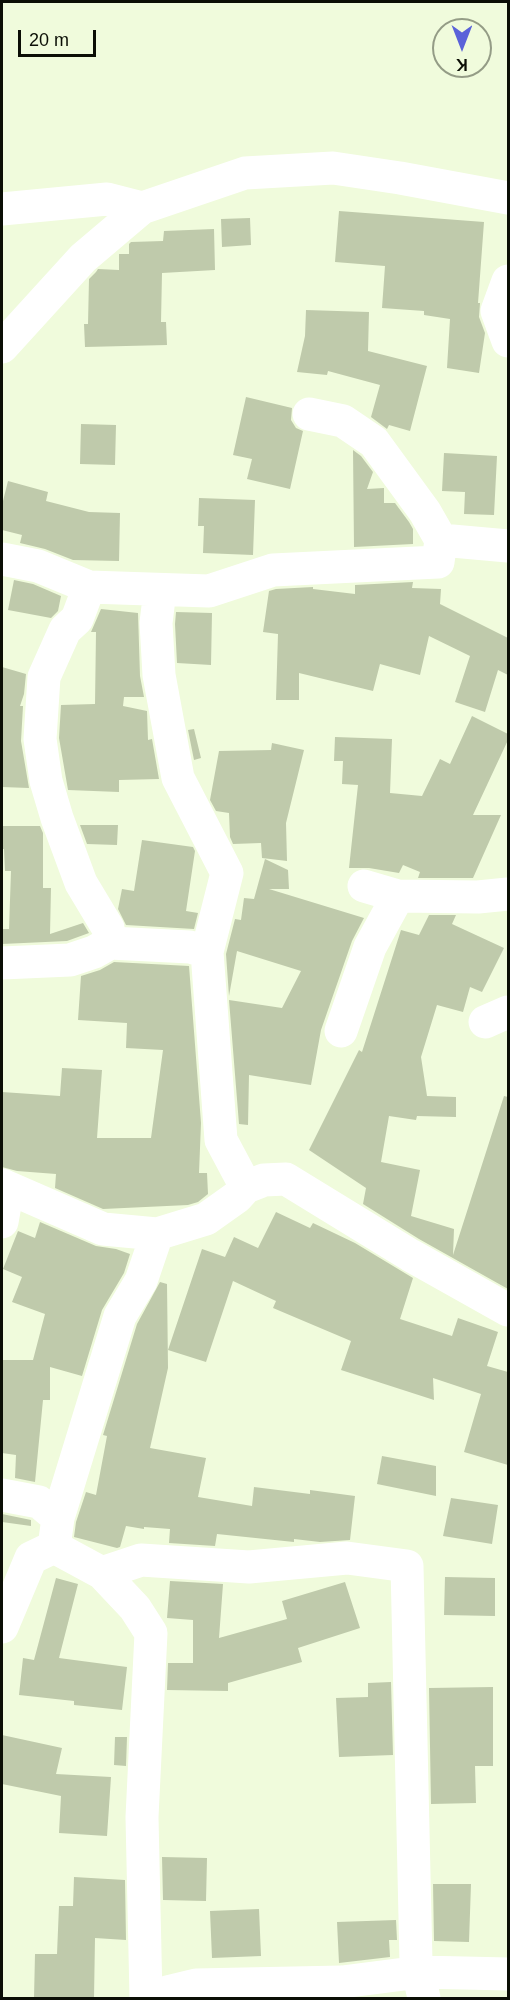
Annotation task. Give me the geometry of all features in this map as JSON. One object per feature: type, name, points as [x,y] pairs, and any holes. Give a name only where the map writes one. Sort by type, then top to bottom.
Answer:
[{"type":"street","points":[[2,347],[83,258],[142,208],[245,173],[333,168],[508,198]]},
{"type":"street","points":[[2,209],[107,199],[142,208]]},
{"type":"street","points":[[508,281],[497,311],[508,341]]},
{"type":"street","points":[[2,559],[38,566],[88,587],[160,591],[209,591],[273,570],[438,562],[441,540],[425,512],[374,442],[343,421],[309,414]]},
{"type":"street","points":[[441,540],[508,546]]},
{"type":"street","points":[[88,587],[77,619],[65,630],[44,677],[40,739],[46,781],[57,818],[81,883],[108,928],[110,942]]},
{"type":"street","points":[[160,591],[156,623],[159,675],[178,778],[227,873],[207,952],[221,1140],[246,1187]]},
{"type":"street","points":[[364,886],[398,896],[478,897],[508,894]]},
{"type":"street","points":[[341,1031],[370,947],[398,896]]},
{"type":"street","points":[[2,963],[70,960],[94,952],[110,942],[190,947],[207,952]]},
{"type":"street","points":[[2,1222],[5,1187],[104,1229],[157,1234],[206,1219],[237,1197],[246,1187],[264,1180],[286,1179],[508,1310]]},
{"type":"street","points":[[2,1628],[31,1558],[56,1532],[120,1316],[141,1281],[157,1234]]},
{"type":"street","points":[[2,1495],[39,1502],[56,1532],[102,1573],[135,1608],[152,1633],[142,1817],[146,1998]]},
{"type":"street","points":[[102,1573],[141,1560],[249,1567],[347,1558],[407,1566],[416,1962],[422,1985]]},
{"type":"street","points":[[164,1998],[167,1992],[196,1985],[342,1982],[422,1985],[508,1974]]},
{"type":"building","points":[[339,211],[484,222],[478,303],[480,303],[479,317],[485,333],[479,373],[447,368],[450,319],[424,315],[424,311],[382,308],[385,266],[335,262]]},
{"type":"building","points":[[250,218],[251,245],[222,247],[221,219]]},
{"type":"building","points":[[214,229],[215,270],[162,273],[161,322],[166,322],[167,345],[85,347],[84,324],[88,324],[89,279],[98,269],[119,270],[119,254],[129,254],[131,242],[163,241],[164,231]]},
{"type":"building","points":[[306,310],[369,312],[368,351],[427,366],[410,431],[389,425],[387,429],[371,417],[380,385],[328,371],[327,375],[297,372],[305,336]]},
{"type":"building","points":[[246,397],[292,408],[291,420],[296,428],[303,431],[290,489],[247,479],[252,459],[233,455]]},
{"type":"building","points":[[81,424],[116,425],[115,465],[80,464]]},
{"type":"building","points":[[353,450],[361,456],[373,472],[367,489],[384,488],[384,503],[395,503],[413,529],[413,544],[354,547]]},
{"type":"building","points":[[444,453],[497,456],[494,515],[464,514],[465,492],[442,491]]},
{"type":"building","points":[[8,481],[48,492],[46,501],[89,512],[120,513],[119,561],[73,560],[45,549],[20,543],[22,535],[2,530],[2,505]]},
{"type":"building","points":[[199,498],[255,500],[253,555],[203,553],[204,526],[198,526]]},
{"type":"building","points":[[14,580],[33,584],[61,596],[58,611],[51,618],[8,610]]},
{"type":"building","points":[[413,582],[412,588],[441,589],[440,604],[508,638],[508,675],[498,670],[485,712],[455,702],[470,656],[429,636],[420,675],[380,664],[373,691],[299,673],[299,700],[276,700],[278,634],[263,632],[269,591],[313,587],[313,589],[355,594],[355,585]]},
{"type":"building","points":[[101,609],[138,613],[140,676],[144,697],[124,697],[123,706],[147,711],[148,740],[152,739],[159,779],[119,780],[119,792],[68,790],[59,738],[61,705],[95,704],[96,632],[91,632]]},
{"type":"building","points":[[176,612],[212,613],[211,665],[177,663]]},
{"type":"building","points":[[2,667],[26,674],[20,706],[23,706],[21,741],[29,788],[2,787]]},
{"type":"building","points":[[472,716],[508,734],[508,740],[473,815],[501,815],[473,878],[418,878],[420,872],[403,865],[399,873],[369,868],[349,868],[358,785],[342,784],[343,761],[334,761],[335,737],[392,739],[390,793],[422,796],[440,759],[450,764]]},
{"type":"building","points":[[194,729],[201,758],[194,760],[188,730]]},
{"type":"building","points":[[272,743],[304,750],[286,823],[287,861],[262,858],[261,843],[233,844],[230,837],[229,813],[216,811],[210,800],[219,751],[271,750]]},
{"type":"building","points":[[80,825],[118,825],[117,845],[87,844]]},
{"type":"building","points":[[2,826],[40,826],[43,833],[43,888],[51,888],[50,934],[83,923],[89,933],[67,941],[2,944],[2,929],[9,929],[11,871],[5,871]]},
{"type":"building","points":[[142,840],[193,847],[195,851],[186,911],[198,913],[194,929],[126,925],[118,909],[122,889],[134,891]]},
{"type":"building","points":[[265,859],[288,870],[289,889],[269,889],[364,918],[352,941],[321,1030],[311,1085],[249,1075],[248,1125],[239,1124],[229,1000],[282,1008],[301,971],[237,951],[229,996],[226,954],[235,919],[241,920],[244,898],[254,899]]},
{"type":"building","points":[[429,915],[456,915],[452,924],[504,948],[482,992],[470,987],[463,1012],[437,1005],[421,1057],[427,1096],[456,1097],[456,1117],[417,1116],[416,1120],[389,1116],[381,1162],[420,1170],[411,1216],[454,1229],[453,1255],[504,1096],[508,1097],[508,1289],[419,1239],[363,1204],[366,1188],[309,1150],[359,1050],[362,1052],[401,930],[419,935]]},
{"type":"building","points":[[114,962],[189,966],[201,1123],[199,1173],[207,1173],[208,1194],[198,1202],[188,1205],[103,1209],[55,1188],[56,1174],[17,1171],[2,1167],[2,1092],[60,1096],[62,1068],[102,1070],[97,1138],[151,1138],[163,1050],[126,1048],[127,1023],[78,1020],[81,976],[100,970]]},
{"type":"building","points":[[276,1212],[310,1228],[313,1223],[355,1243],[413,1278],[400,1319],[452,1336],[458,1318],[498,1332],[487,1366],[508,1372],[508,1465],[464,1452],[481,1394],[433,1378],[434,1400],[341,1370],[351,1341],[273,1308],[276,1301],[233,1281],[206,1362],[168,1350],[202,1249],[225,1257],[234,1237],[258,1248]]},
{"type":"building","points":[[40,1222],[96,1246],[130,1254],[124,1273],[102,1310],[82,1376],[50,1367],[50,1400],[43,1400],[35,1482],[15,1478],[16,1455],[2,1453],[2,1360],[33,1360],[45,1314],[12,1302],[22,1277],[3,1269],[18,1231],[35,1238]]},
{"type":"building","points":[[160,1282],[167,1284],[168,1368],[150,1448],[206,1458],[198,1497],[252,1506],[254,1487],[310,1494],[310,1490],[355,1496],[350,1540],[320,1542],[294,1539],[294,1542],[217,1534],[215,1546],[169,1543],[170,1529],[126,1526],[120,1547],[117,1548],[74,1537],[76,1522],[86,1492],[96,1495],[107,1436],[103,1435],[137,1324]]},
{"type":"building","points":[[382,1456],[436,1466],[436,1496],[377,1484]]},
{"type":"building","points":[[451,1498],[498,1505],[492,1544],[443,1536]]},
{"type":"building","points":[[2,1514],[31,1520],[31,1526],[2,1522]]},
{"type":"building","points":[[445,1577],[495,1578],[495,1616],[444,1615]]},
{"type":"building","points":[[56,1578],[78,1584],[59,1658],[127,1667],[122,1710],[74,1705],[74,1701],[19,1695],[23,1658],[34,1660]]},
{"type":"building","points":[[170,1581],[223,1584],[219,1638],[287,1619],[282,1601],[345,1582],[360,1628],[298,1648],[302,1662],[228,1683],[228,1691],[167,1690],[168,1663],[193,1663],[193,1620],[167,1618]]},
{"type":"building","points":[[391,1682],[393,1755],[339,1757],[336,1698],[368,1697],[368,1683]]},
{"type":"building","points":[[493,1687],[493,1766],[475,1766],[476,1803],[431,1804],[429,1688]]},
{"type":"building","points":[[2,1735],[62,1748],[56,1774],[111,1777],[107,1836],[59,1833],[61,1796],[2,1784]]},
{"type":"building","points":[[115,1737],[127,1737],[126,1766],[114,1765]]},
{"type":"building","points":[[162,1857],[207,1858],[206,1901],[163,1900]]},
{"type":"building","points":[[74,1877],[125,1880],[126,1940],[95,1938],[94,1998],[34,1998],[35,1954],[57,1954],[59,1906],[73,1906]]},
{"type":"building","points":[[433,1884],[471,1884],[469,1942],[434,1941]]},
{"type":"building","points":[[259,1909],[261,1956],[212,1958],[210,1911]]},
{"type":"building","points":[[396,1920],[397,1940],[389,1940],[390,1957],[339,1963],[337,1922]]}]
